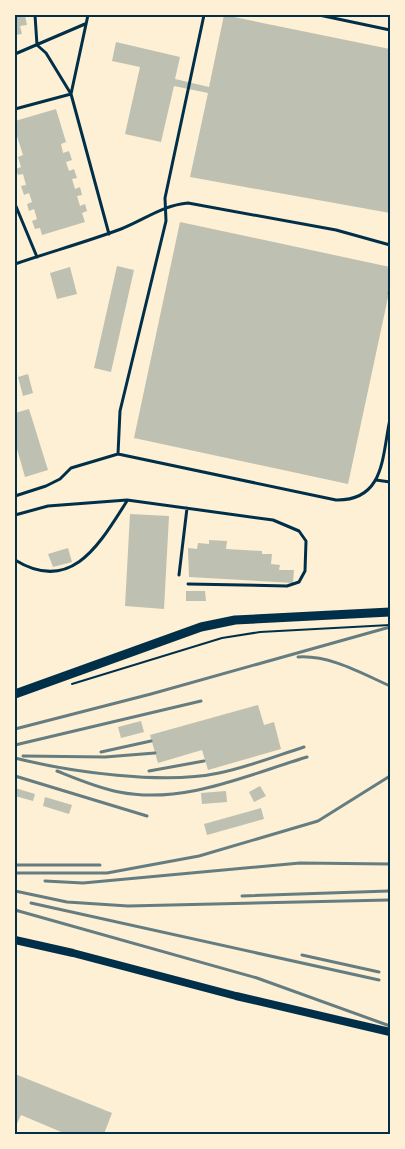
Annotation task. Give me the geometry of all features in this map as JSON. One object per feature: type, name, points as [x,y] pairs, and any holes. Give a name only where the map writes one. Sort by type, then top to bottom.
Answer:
[{"type":"main road","points":[[15,694],[201,627],[236,620],[390,612]]},
{"type":"street","points":[[15,940],[73,953],[236,996],[390,1032]]},
{"type":"lane","points":[[35,15],[37,45],[46,53],[71,94],[108,234]]},
{"type":"lane","points":[[71,94],[88,15]]},
{"type":"lane","points":[[118,454],[120,411],[166,221],[165,198],[204,15]]},
{"type":"lane","points":[[319,15],[390,30]]},
{"type":"lane","points":[[15,54],[86,23]]},
{"type":"lane","points":[[15,109],[71,94]]},
{"type":"lane","points":[[15,264],[108,234],[155,215],[165,206],[188,203],[336,230],[390,245]]},
{"type":"lane","points":[[15,204],[37,257]]},
{"type":"lane","points":[[15,496],[46,486],[60,479],[71,468],[118,454],[336,500],[352,500],[362,496],[376,480],[390,419]]},
{"type":"lane","points":[[376,480],[390,482]]},
{"type":"lane","points":[[15,560],[37,569],[55,572],[67,570],[93,550],[127,500]]},
{"type":"lane","points":[[15,515],[48,506],[127,500],[273,520],[299,531],[306,541],[305,571],[299,582],[287,586],[188,584]]},
{"type":"lane","points":[[179,574],[186,508]]},
{"type":"path","points":[[72,684],[222,638],[260,632],[390,625]]},
{"type":"building","points":[[15,15],[25,15],[27,25],[20,26],[22,34],[15,35]]},
{"type":"building","points":[[224,15],[390,49],[390,213],[190,177],[208,93],[174,86],[161,142],[125,134],[140,67],[112,61],[116,42],[180,57],[175,79],[209,87]]},
{"type":"building","points":[[56,109],[66,142],[61,144],[63,153],[69,151],[72,160],[66,162],[69,171],[74,169],[77,178],[72,179],[75,189],[80,187],[82,195],[77,196],[80,206],[85,204],[87,211],[82,213],[85,222],[42,235],[40,228],[35,229],[32,221],[37,219],[34,209],[29,211],[27,204],[32,202],[29,193],[24,195],[21,186],[26,185],[23,174],[18,175],[16,169],[21,167],[18,157],[23,155],[15,130],[15,121]]},
{"type":"building","points":[[180,222],[390,267],[390,288],[348,484],[134,438]]},
{"type":"building","points":[[117,266],[134,270],[111,372],[94,368]]},
{"type":"building","points":[[70,267],[77,294],[57,299],[50,273]]},
{"type":"building","points":[[28,374],[33,393],[23,396],[18,377]]},
{"type":"building","points":[[29,409],[48,470],[25,477],[15,442],[15,413]]},
{"type":"building","points":[[130,514],[169,516],[164,609],[125,606]]},
{"type":"building","points":[[209,540],[227,541],[226,549],[262,551],[262,554],[272,554],[271,564],[280,565],[279,570],[294,570],[293,583],[189,577],[188,548],[197,549],[198,543],[209,544]]},
{"type":"building","points":[[68,548],[72,562],[53,567],[48,554]]},
{"type":"building","points":[[186,591],[205,591],[206,601],[186,601]]},
{"type":"building","points":[[258,705],[264,725],[274,722],[281,749],[208,770],[202,750],[158,763],[150,735]]},
{"type":"building","points":[[141,721],[144,732],[121,738],[118,727]]},
{"type":"building","points":[[260,786],[266,796],[254,802],[249,792]]},
{"type":"building","points":[[15,788],[35,794],[33,801],[15,796]]},
{"type":"building","points":[[226,791],[227,802],[202,804],[201,793]]},
{"type":"building","points":[[45,797],[72,805],[69,814],[43,806]]},
{"type":"building","points":[[261,808],[264,819],[207,835],[204,824]]},
{"type":"building","points":[[15,1074],[112,1113],[104,1134],[66,1134],[21,1115],[15,1128]]},
{"type":"railway","points":[[15,729],[151,694],[390,627]]},
{"type":"railway","points":[[298,657],[310,657],[334,662],[390,686]]},
{"type":"railway","points":[[15,745],[201,701]]},
{"type":"railway","points":[[101,752],[151,741]]},
{"type":"railway","points":[[15,758],[89,772],[172,778],[230,771],[304,747]]},
{"type":"railway","points":[[23,756],[105,757],[155,753]]},
{"type":"railway","points":[[57,771],[95,786],[119,792],[167,795],[214,786],[307,757]]},
{"type":"railway","points":[[149,771],[204,761]]},
{"type":"railway","points":[[15,776],[147,816]]},
{"type":"railway","points":[[15,873],[107,873],[199,856],[318,821],[390,776]]},
{"type":"railway","points":[[45,881],[83,883],[300,863],[390,864]]},
{"type":"railway","points":[[15,865],[100,865]]},
{"type":"railway","points":[[15,891],[67,902],[128,906],[389,900]]},
{"type":"railway","points":[[242,896],[389,891]]},
{"type":"railway","points":[[31,903],[379,980]]},
{"type":"railway","points":[[15,910],[257,978],[390,1026]]},
{"type":"railway","points":[[302,955],[379,972]]}]
